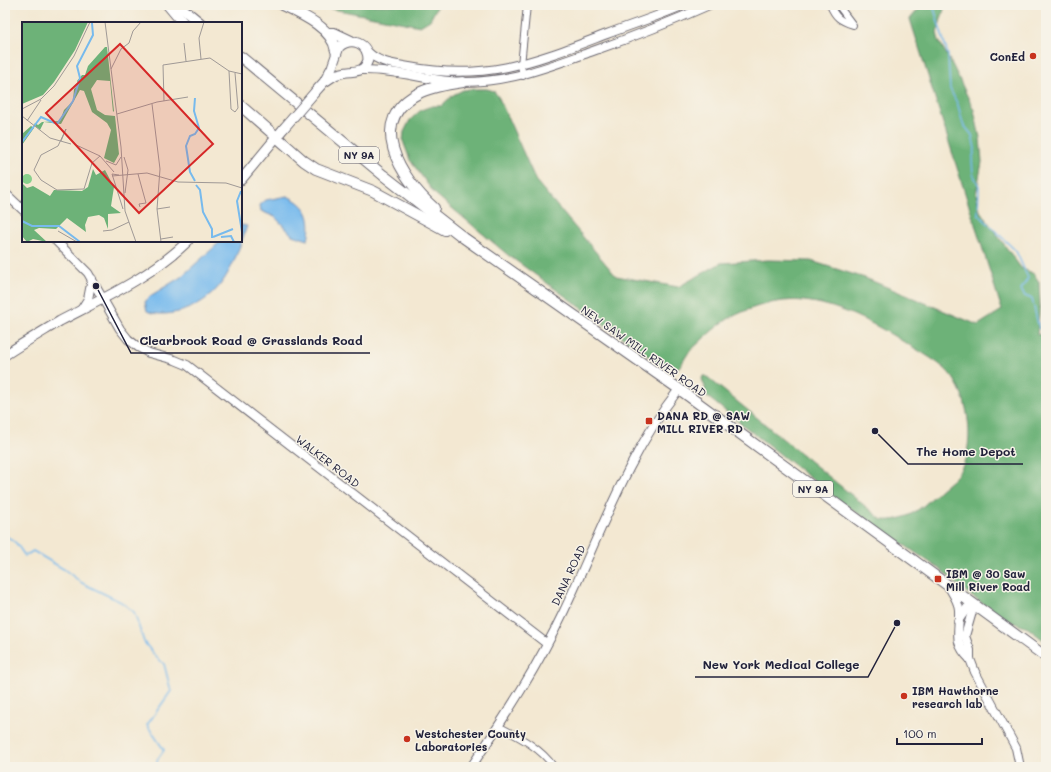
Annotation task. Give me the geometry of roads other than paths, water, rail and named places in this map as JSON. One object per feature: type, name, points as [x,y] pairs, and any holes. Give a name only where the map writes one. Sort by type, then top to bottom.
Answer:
[{"type":"main road","points":[[168,5],[182,22]]},
{"type":"main road","points":[[178,5],[199,22]]},
{"type":"main road","points":[[282,5],[328,34],[335,45],[335,55],[341,69],[346,72]]},
{"type":"main road","points":[[242,179],[324,82],[339,73],[354,73],[362,70],[368,60],[368,52],[359,43],[334,34],[328,34]]},
{"type":"main road","points":[[324,82],[335,55],[342,44],[351,41]]},
{"type":"main road","name":"NY 9A","points":[[242,58],[383,175],[480,250]]},
{"type":"main road","points":[[463,82],[435,87],[421,92],[409,100],[400,108],[394,119],[391,131],[392,144],[402,171],[414,187],[480,250]]},
{"type":"main road","points":[[242,107],[304,161],[316,169],[397,203],[480,250]]},
{"type":"main road","points":[[5,355],[81,310],[104,299],[163,261],[187,242]]},
{"type":"main road","name":"NEW SAW MILL RIVER ROAD","points":[[480,250],[679,389],[949,587]]},
{"type":"main road","name":"NY 9A","points":[[949,587],[1046,657]]},
{"type":"street","points":[[523,76],[521,65],[527,5]]},
{"type":"street","points":[[368,52],[385,63],[439,72],[479,72],[521,65],[684,5]]},
{"type":"street","points":[[362,70],[394,71],[431,79],[463,82],[499,80],[523,76],[627,38],[710,5]]},
{"type":"street","points":[[830,5],[835,15],[842,22],[853,25],[838,5]]},
{"type":"street","points":[[5,193],[22,209]]},
{"type":"street","name":"WALKER ROAD","points":[[57,242],[77,261],[92,279],[120,329],[138,347],[187,366],[546,643]]},
{"type":"street","points":[[81,310],[88,299],[92,279]]},
{"type":"street","name":"DANA ROAD","points":[[471,767],[530,677],[546,643],[563,613],[641,447],[651,428],[679,389]]},
{"type":"street","points":[[949,587],[959,609],[957,638],[962,651],[970,659]]},
{"type":"street","points":[[958,621],[968,608],[974,605]]},
{"type":"street","points":[[974,605],[966,627],[970,659],[975,672],[1016,748],[1020,767]]},
{"type":"street","points":[[498,726],[523,739],[540,751],[554,767]]},
{"type":"water","points":[[287,196],[300,204],[307,214],[310,226],[308,240],[292,235],[275,217],[261,211],[260,205],[266,200]]},
{"type":"water","points":[[242,225],[247,226],[242,240]]},
{"type":"water","points":[[220,242],[241,242],[232,266],[225,278],[218,288],[208,297],[197,305],[178,312],[160,314],[147,311],[145,302],[150,296],[181,277]]},
{"type":"waterway","points":[[933,5],[948,55],[950,89],[958,105],[963,124],[972,135],[975,149],[972,160],[973,174],[979,186],[978,214],[1016,251],[1028,278],[1021,290],[1025,296],[1032,299],[1039,328],[1046,334]]},
{"type":"waterway","points":[[5,535],[16,543],[25,556],[33,551],[65,570],[82,583],[121,602],[134,612],[144,642],[156,657],[164,664],[171,691],[147,725],[164,750],[157,760],[158,767]]},
{"type":"place","name":"ConEd","points":[[1033,56]]},
{"type":"place","name":"Clearbrook Road @ Grasslands Road","points":[[96,286]]},
{"type":"place","name":"DANA RD @ SAW MILL RIVER RD","points":[[649,421]]},
{"type":"place","name":"The Home Depot","points":[[875,431]]},
{"type":"place","name":"IBM @ 30 Saw Mill River Road","points":[[938,579]]},
{"type":"place","name":"New York Medical College","points":[[897,623]]},
{"type":"place","name":"IBM Hawthorne research lab","points":[[904,696]]},
{"type":"place","name":"Westchester County Laboratories","points":[[407,739]]}]
